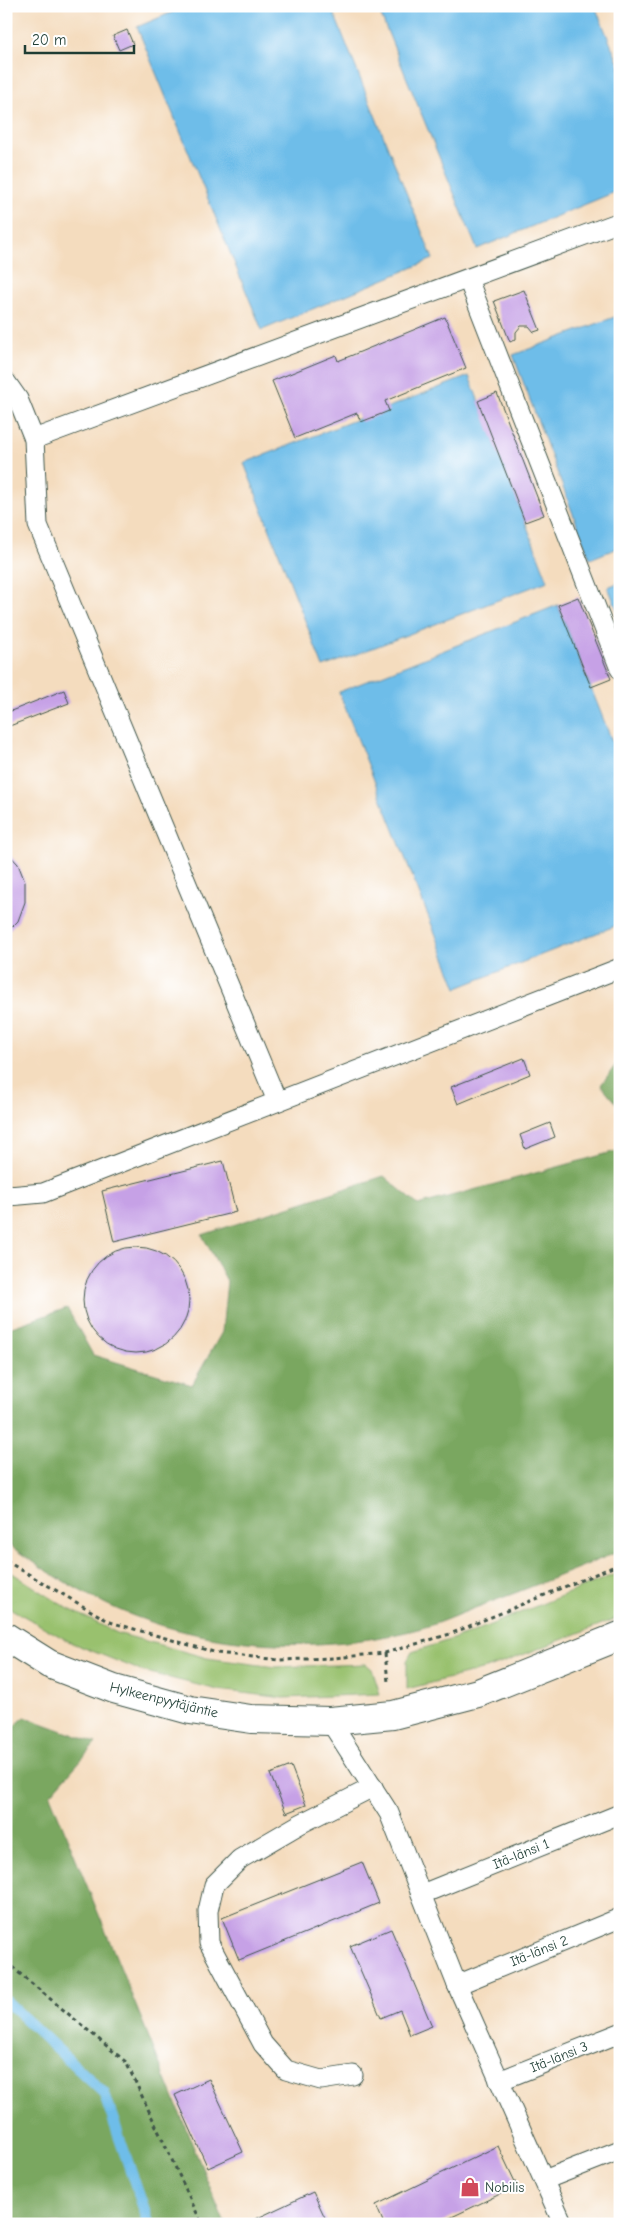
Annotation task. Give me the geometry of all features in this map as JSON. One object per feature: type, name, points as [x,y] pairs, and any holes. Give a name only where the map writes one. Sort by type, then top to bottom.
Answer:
[{"type":"street","name":"Hylkeenpyytäjäntie","points":[[6,1637],[57,1667],[114,1689],[190,1710],[251,1719],[330,1721],[393,1715],[478,1693],[620,1636]]},
{"type":"lane","points":[[34,439],[620,222]]},
{"type":"lane","points":[[468,279],[620,669]]},
{"type":"lane","points":[[6,382],[18,399],[34,439],[38,525],[278,1101]]},
{"type":"lane","points":[[6,1194],[9,1196],[42,1193],[620,968]]},
{"type":"lane","points":[[330,1721],[389,1813],[457,1985],[563,2224]]},
{"type":"lane","points":[[353,2075],[321,2080],[286,2070],[263,2044],[210,1943],[208,1910],[214,1885],[240,1859],[300,1824],[372,1787]]},
{"type":"lane","name":"Itä-länsi 1","points":[[422,1894],[620,1814]]},
{"type":"lane","name":"Itä-länsi 2","points":[[457,1985],[620,1918]]},
{"type":"lane","name":"Itä-länsi 3","points":[[498,2081],[620,2033]]},
{"type":"lane","points":[[544,2180],[620,2150]]},
{"type":"path","points":[[6,1561],[110,1622],[217,1653],[279,1660],[333,1658],[384,1653],[403,1648],[450,1634],[620,1564]]},
{"type":"path","points":[[6,1962],[126,2062],[202,2224]]},
{"type":"green space","points":[[620,1059],[620,1107],[601,1085]]},
{"type":"green space","points":[[620,1150],[620,1551],[422,1628],[389,1636],[354,1641],[319,1644],[283,1644],[247,1642],[212,1637],[178,1630],[145,1620],[90,1596],[38,1565],[6,1543],[6,1329],[67,1308],[93,1355],[192,1385],[222,1332],[227,1281],[202,1235],[384,1176],[418,1205]]},
{"type":"green space","points":[[6,1569],[67,1608],[117,1633],[207,1658],[275,1667],[366,1664],[372,1669],[380,1694],[283,1698],[218,1690],[142,1671],[72,1643],[6,1605]]},
{"type":"green space","points":[[620,1572],[620,1617],[489,1668],[407,1689],[407,1661],[412,1652],[468,1634]]},
{"type":"green space","points":[[25,1717],[96,1743],[50,1795],[225,2224],[6,2224],[6,1733]]},
{"type":"water","points":[[187,6],[331,6],[433,259],[262,330],[137,27]]},
{"type":"water","points":[[377,6],[595,6],[620,67],[620,190],[477,249]]},
{"type":"water","points":[[620,315],[620,547],[590,559],[513,355]]},
{"type":"water","points":[[469,376],[548,581],[323,667],[244,463]]},
{"type":"water","points":[[620,582],[620,617],[608,587]]},
{"type":"water","points":[[558,605],[620,761],[620,924],[457,988],[339,692]]},
{"type":"building","points":[[127,30],[133,44],[119,50],[113,36]]},
{"type":"building","points":[[524,290],[540,330],[534,332],[529,326],[521,326],[516,332],[516,339],[510,342],[494,301]]},
{"type":"building","points":[[445,317],[466,368],[385,401],[389,411],[361,422],[357,413],[295,438],[272,381],[336,355],[338,361]]},
{"type":"building","points":[[497,393],[544,515],[525,522],[478,401]]},
{"type":"building","points":[[578,597],[611,679],[591,687],[558,605]]},
{"type":"building","points":[[64,690],[69,703],[7,727],[6,713]]},
{"type":"building","points":[[6,851],[18,864],[25,882],[25,902],[18,921],[6,933]]},
{"type":"building","points":[[524,1058],[530,1074],[458,1104],[451,1087]]},
{"type":"building","points":[[550,1123],[555,1137],[525,1149],[520,1135]]},
{"type":"building","points":[[223,1161],[236,1212],[114,1242],[102,1191]]},
{"type":"building","points":[[136,1247],[156,1251],[174,1262],[185,1280],[189,1300],[185,1320],[174,1338],[156,1349],[136,1353],[116,1349],[98,1338],[87,1320],[83,1300],[87,1280],[98,1262],[116,1251]]},
{"type":"building","points":[[291,1766],[306,1805],[286,1813],[270,1774]]},
{"type":"building","points":[[362,1862],[379,1903],[239,1960],[222,1918]]},
{"type":"building","points":[[391,1929],[432,2026],[410,2035],[400,2010],[381,2018],[350,1946]]},
{"type":"building","points":[[209,2079],[243,2152],[208,2168],[175,2095]]},
{"type":"building","points":[[498,2146],[517,2186],[437,2224],[384,2224],[376,2205]]},
{"type":"building","points":[[313,2192],[328,2224],[245,2224]]},
{"type":"waterway","points":[[6,2001],[104,2093],[149,2224]]},
{"type":"place","name":"Nobilis","points":[[470,2187]]}]
